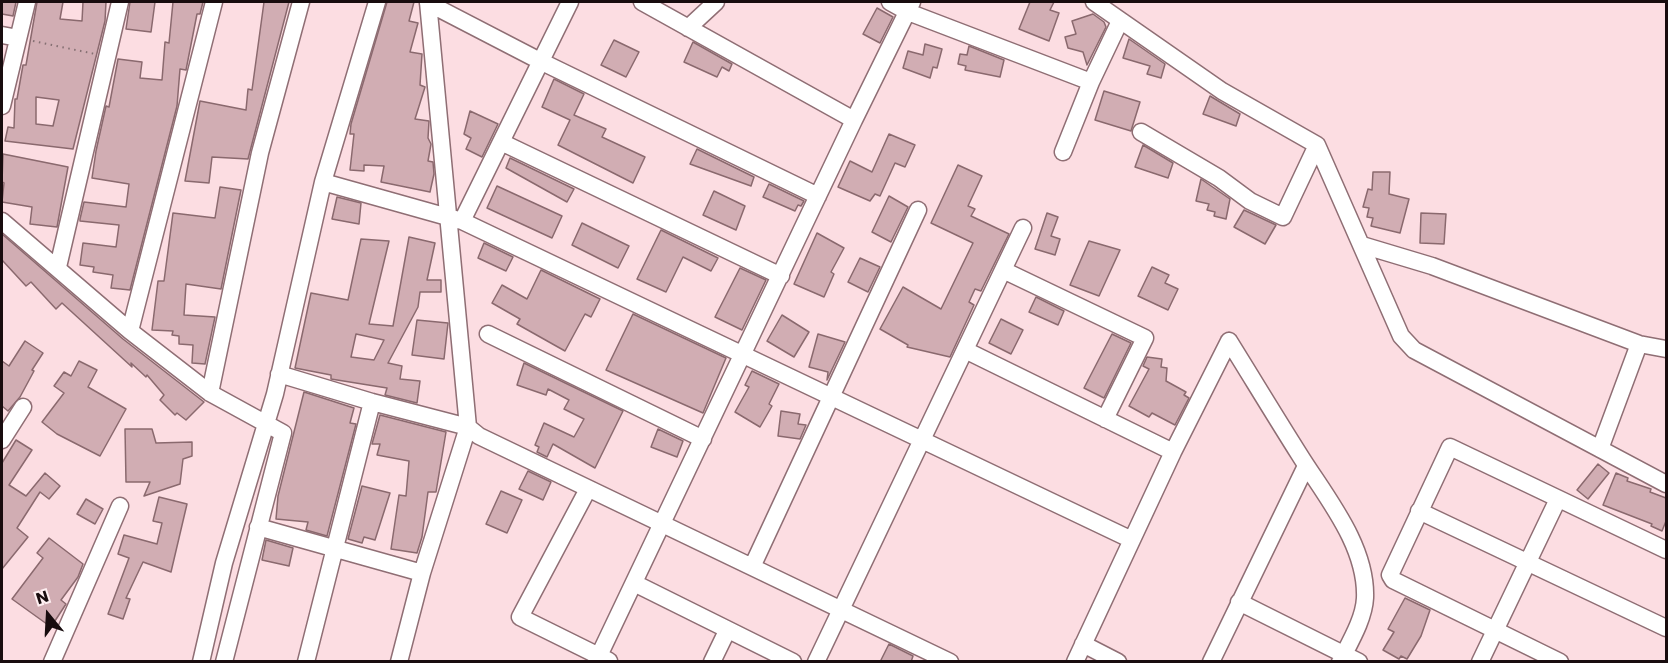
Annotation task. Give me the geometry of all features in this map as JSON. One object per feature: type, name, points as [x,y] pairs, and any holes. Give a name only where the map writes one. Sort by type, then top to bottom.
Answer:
[{"type":"street","points":[[2,106],[10,36],[27,2]]},
{"type":"street","points":[[58,267],[120,2]]},
{"type":"street","points":[[130,331],[214,2]]},
{"type":"street","points":[[210,393],[260,153],[301,2]]},
{"type":"street","points":[[201,662],[224,563],[279,374],[323,182],[377,2]]},
{"type":"street","points":[[428,2],[540,61],[818,196]]},
{"type":"street","points":[[399,662],[422,573],[468,427],[455,218],[428,2]]},
{"type":"street","points":[[455,218],[501,142],[570,2]]},
{"type":"street","points":[[642,2],[854,120]]},
{"type":"street","points":[[688,28],[716,2]]},
{"type":"street","points":[[890,2],[910,7],[1090,82]]},
{"type":"street","points":[[1094,2],[1222,91],[1317,145],[1406,344],[1425,358],[1666,484]]},
{"type":"street","points":[[588,489],[520,617],[602,660],[634,583],[910,7]]},
{"type":"street","points":[[1063,152],[1090,82],[1120,21]]},
{"type":"street","points":[[1141,132],[1219,178],[1250,201],[1283,217],[1317,145]]},
{"type":"street","points":[[501,142],[781,276]]},
{"type":"street","points":[[323,182],[455,218],[922,438],[1132,540]]},
{"type":"street","points":[[752,567],[918,210]]},
{"type":"street","points":[[2,221],[130,331],[210,393],[283,433],[224,662]]},
{"type":"street","points":[[816,662],[1023,228]]},
{"type":"street","points":[[1362,245],[1432,266],[1639,344],[1666,349]]},
{"type":"street","points":[[1003,270],[1145,338],[1105,419]]},
{"type":"street","points":[[488,334],[703,439]]},
{"type":"street","points":[[1075,662],[1173,452],[1229,341],[1335,510],[1353,546],[1362,575],[1365,598],[1342,658]]},
{"type":"street","points":[[1600,449],[1639,344]]},
{"type":"street","points":[[964,350],[1173,452]]},
{"type":"street","points":[[279,374],[372,402],[468,427],[479,435],[588,489],[841,609],[918,655],[950,662]]},
{"type":"street","points":[[306,662],[372,402]]},
{"type":"street","points":[[2,440],[23,406]]},
{"type":"street","points":[[1560,662],[1393,580],[1389,575],[1450,447],[1666,550]]},
{"type":"street","points":[[1211,662],[1306,466]]},
{"type":"street","points":[[1480,662],[1558,499]]},
{"type":"street","points":[[52,662],[120,506]]},
{"type":"street","points":[[1419,511],[1666,628]]},
{"type":"street","points":[[258,527],[422,573]]},
{"type":"street","points":[[634,583],[793,662]]},
{"type":"street","points":[[1239,602],[1342,658],[1359,662]]},
{"type":"street","points":[[712,662],[727,631]]},
{"type":"street","points":[[1083,644],[1118,662]]},
{"type":"path","points":[[10,36],[107,57]]},
{"type":"building","points":[[2,2],[16,2],[13,16],[2,14]]},
{"type":"building","points":[[37,2],[63,2],[60,19],[82,21],[83,2],[106,2],[105,21],[73,149],[5,141],[8,127],[14,128],[15,99],[17,99],[23,65],[26,65]],"holes":[[[36,97],[59,100],[53,126],[36,124]]]},
{"type":"building","points":[[130,2],[155,2],[151,32],[126,29]]},
{"type":"building","points":[[173,2],[203,2],[200,14],[197,14],[186,70],[180,69],[177,106],[130,290],[111,288],[113,275],[93,272],[94,267],[80,265],[83,243],[116,247],[119,225],[80,221],[80,219],[84,202],[126,207],[129,184],[92,178],[106,106],[109,107],[118,59],[142,62],[140,78],[162,80],[165,42],[169,43]]},
{"type":"building","points":[[264,2],[289,2],[248,159],[212,157],[209,183],[185,181],[200,101],[246,110],[248,89],[252,90]]},
{"type":"building","points":[[387,2],[414,2],[409,21],[418,23],[410,52],[422,54],[420,85],[425,87],[415,119],[429,121],[428,138],[431,144],[428,161],[433,162],[434,174],[430,192],[381,182],[384,166],[364,165],[364,171],[350,170],[354,134],[350,134],[351,124]]},
{"type":"building","points":[[1030,2],[1054,2],[1050,10],[1059,13],[1049,41],[1019,29]]},
{"type":"building","points":[[877,8],[893,17],[880,43],[863,34]]},
{"type":"building","points":[[1093,14],[1104,22],[1106,27],[1087,65],[1083,52],[1068,48],[1065,37],[1076,34],[1072,21]]},
{"type":"building","points":[[1129,39],[1165,64],[1161,78],[1147,74],[1150,66],[1123,58]]},
{"type":"building","points":[[614,40],[639,52],[626,77],[601,65]]},
{"type":"building","points":[[693,42],[732,64],[729,71],[722,67],[717,77],[684,62]]},
{"type":"building","points":[[925,44],[942,49],[937,68],[933,67],[930,78],[903,68],[908,51],[923,55]]},
{"type":"building","points":[[969,46],[1004,60],[1000,77],[965,70],[966,66],[958,64],[960,54],[967,55]]},
{"type":"building","points":[[554,79],[584,94],[574,115],[606,129],[602,137],[645,157],[633,183],[558,145],[570,120],[542,107]]},
{"type":"building","points":[[1104,91],[1140,102],[1131,131],[1095,120]]},
{"type":"building","points":[[1210,96],[1240,114],[1236,126],[1203,114]]},
{"type":"building","points":[[470,111],[498,124],[482,157],[466,149],[471,138],[464,134]]},
{"type":"building","points":[[889,134],[915,145],[905,167],[895,163],[880,196],[875,194],[870,201],[838,187],[850,161],[872,172]]},
{"type":"building","points":[[1143,145],[1173,163],[1168,178],[1135,167]]},
{"type":"building","points":[[697,149],[754,177],[751,186],[690,164]]},
{"type":"building","points":[[3,154],[68,167],[57,227],[30,224],[32,207],[2,202]]},
{"type":"building","points":[[510,158],[574,189],[567,202],[506,168]]},
{"type":"building","points":[[958,165],[982,176],[968,206],[975,209],[971,216],[1009,234],[981,291],[975,289],[969,302],[974,305],[950,357],[907,347],[908,345],[880,329],[903,287],[941,309],[973,243],[931,223]]},
{"type":"building","points":[[1373,172],[1390,172],[1389,194],[1409,199],[1400,233],[1371,226],[1373,218],[1367,217],[1369,208],[1363,207],[1368,189],[1372,190]]},
{"type":"building","points":[[1201,179],[1230,199],[1226,219],[1214,216],[1215,212],[1207,210],[1209,204],[1196,201]]},
{"type":"building","points":[[769,184],[804,201],[795,211],[763,197]]},
{"type":"building","points":[[497,186],[562,216],[552,238],[487,208]]},
{"type":"building","points":[[220,187],[241,190],[221,289],[186,284],[184,315],[215,317],[205,364],[192,363],[193,345],[179,344],[179,336],[172,335],[173,331],[152,330],[158,281],[164,281],[173,213],[215,218]]},
{"type":"building","points":[[714,191],[745,206],[736,230],[703,215]]},
{"type":"building","points":[[889,196],[908,207],[891,242],[872,232]]},
{"type":"building","points":[[337,197],[361,203],[359,224],[332,219]]},
{"type":"building","points":[[1244,210],[1276,225],[1265,244],[1234,227]]},
{"type":"building","points":[[1047,213],[1058,217],[1051,236],[1060,239],[1055,255],[1035,249]]},
{"type":"building","points":[[1421,213],[1446,214],[1444,244],[1420,243]]},
{"type":"building","points":[[582,223],[629,246],[618,268],[572,245]]},
{"type":"building","points":[[661,230],[718,258],[711,271],[683,257],[666,292],[637,279]]},
{"type":"building","points":[[817,233],[844,248],[831,272],[834,274],[824,297],[794,284]]},
{"type":"building","points":[[2,234],[123,339],[204,402],[186,420],[177,413],[175,415],[160,400],[164,395],[147,375],[146,377],[131,363],[132,367],[62,303],[56,309],[31,282],[26,286],[2,260]]},
{"type":"building","points":[[409,237],[435,243],[427,280],[441,280],[441,292],[420,292],[418,307],[388,363],[402,366],[400,379],[420,381],[417,403],[385,395],[387,388],[331,379],[331,375],[295,368],[311,293],[348,300],[361,239],[389,241],[369,324],[393,326]],"holes":[[[356,334],[384,340],[374,360],[351,357]]]},
{"type":"building","points":[[1089,241],[1120,250],[1099,296],[1070,285]]},
{"type":"building","points":[[484,243],[513,257],[506,271],[478,258]]},
{"type":"building","points":[[860,258],[880,267],[868,292],[848,282]]},
{"type":"building","points":[[1152,267],[1169,275],[1165,283],[1178,289],[1168,310],[1138,296]]},
{"type":"building","points":[[740,268],[766,280],[742,330],[715,317]]},
{"type":"building","points":[[541,270],[600,299],[591,317],[585,314],[565,351],[517,324],[520,319],[492,303],[502,285],[527,299]]},
{"type":"building","points":[[1036,297],[1064,311],[1058,325],[1029,312]]},
{"type":"building","points":[[633,314],[726,358],[703,413],[606,370]]},
{"type":"building","points":[[782,315],[809,332],[794,357],[767,341]]},
{"type":"building","points":[[1001,319],[1023,330],[1011,354],[989,343]]},
{"type":"building","points":[[417,320],[448,323],[444,359],[412,355]]},
{"type":"building","points":[[818,334],[845,342],[827,380],[828,372],[809,367]]},
{"type":"building","points":[[1112,334],[1131,343],[1104,398],[1084,388]]},
{"type":"building","points":[[25,341],[43,353],[32,370],[34,371],[20,397],[8,411],[2,406],[2,361],[9,366]]},
{"type":"building","points":[[1147,357],[1162,359],[1161,367],[1167,368],[1166,381],[1186,392],[1184,395],[1189,398],[1175,425],[1152,413],[1149,417],[1129,406],[1149,369],[1143,366]]},
{"type":"building","points":[[79,361],[97,370],[88,387],[126,409],[100,456],[57,434],[42,422],[64,393],[54,386],[64,372],[71,376]]},
{"type":"building","points":[[524,363],[623,411],[595,468],[553,444],[547,457],[537,452],[539,447],[535,445],[544,423],[574,437],[584,419],[564,409],[569,400],[548,389],[546,395],[517,385]]},
{"type":"building","points":[[752,371],[779,384],[769,404],[772,406],[760,427],[735,412],[749,387],[745,385]]},
{"type":"building","points":[[304,392],[354,408],[350,423],[356,424],[327,536],[306,530],[308,522],[276,519],[278,496]]},
{"type":"building","points":[[781,411],[800,414],[798,424],[806,425],[800,439],[778,436]]},
{"type":"building","points":[[380,415],[446,432],[436,492],[428,492],[422,537],[417,553],[391,549],[399,495],[406,496],[409,461],[377,455],[380,444],[372,444]]},
{"type":"building","points":[[125,429],[152,429],[156,443],[192,442],[192,456],[183,459],[180,484],[144,496],[150,482],[126,482]]},
{"type":"building","points":[[658,429],[683,441],[677,457],[651,447]]},
{"type":"building","points":[[16,440],[32,450],[9,485],[26,496],[45,473],[60,486],[49,499],[40,492],[17,528],[28,537],[2,569],[2,463]]},
{"type":"building","points":[[1598,464],[1609,473],[1588,499],[1577,490]]},
{"type":"building","points":[[528,471],[551,482],[543,500],[519,489]]},
{"type":"building","points":[[1616,473],[1628,478],[1627,481],[1651,489],[1650,492],[1666,498],[1666,521],[1662,531],[1651,526],[1652,524],[1603,505]]},
{"type":"building","points":[[362,486],[390,493],[375,540],[364,537],[362,543],[348,539]]},
{"type":"building","points":[[501,491],[522,500],[507,533],[486,524]]},
{"type":"building","points":[[159,497],[187,504],[171,572],[143,562],[126,598],[130,599],[123,619],[108,614],[129,558],[118,554],[124,535],[157,544],[162,523],[153,521]]},
{"type":"building","points":[[86,499],[103,509],[95,524],[77,514]]},
{"type":"building","points":[[49,538],[83,564],[78,577],[61,600],[66,604],[51,627],[12,599],[43,558],[37,553]]},
{"type":"building","points":[[266,540],[293,548],[289,566],[262,560]]},
{"type":"building","points":[[1405,598],[1430,610],[1421,636],[1407,659],[1401,656],[1399,659],[1383,650],[1394,632],[1388,629]]},
{"type":"building","points":[[889,644],[913,656],[911,662],[880,662]]}]
